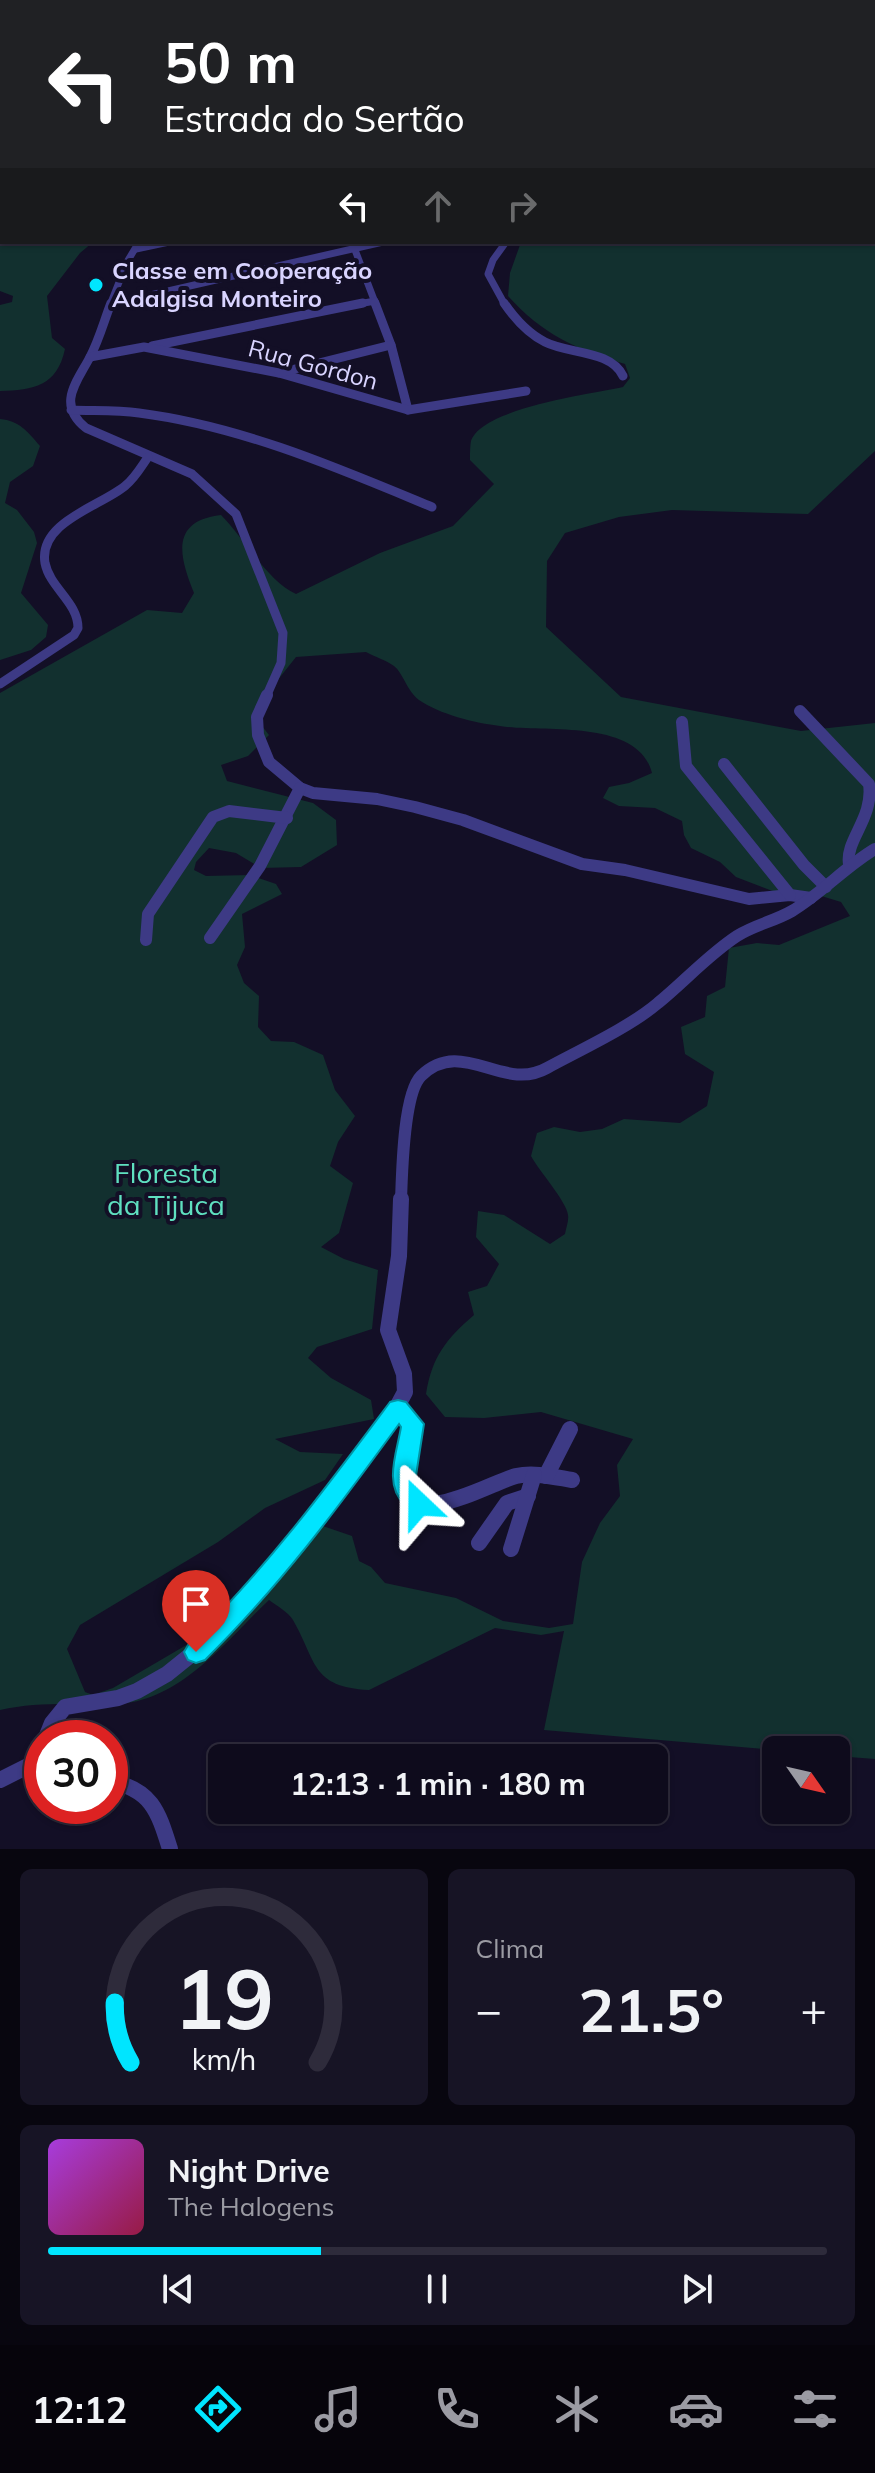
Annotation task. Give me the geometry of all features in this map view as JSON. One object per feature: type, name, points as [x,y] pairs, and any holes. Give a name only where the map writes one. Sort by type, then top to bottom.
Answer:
[{"type":"street","points":[[505,244],[488,272],[489,280],[519,325],[545,343],[617,365],[623,376]]},
{"type":"street","points":[[138,245],[90,357],[73,383],[71,410],[77,421],[86,428],[201,480],[236,514],[247,535],[283,633],[281,663],[257,717],[258,735],[269,762],[300,788],[313,793],[377,799],[415,807],[463,820],[582,864],[625,870],[749,899],[790,895],[811,898]]},
{"type":"street","points":[[111,304],[353,245],[391,345],[408,410]]},
{"type":"street","points":[[144,347],[375,301]]},
{"type":"street","points":[[279,373],[391,345]]},
{"type":"street","name":"Rua Gordon","points":[[90,357],[144,347],[279,373],[408,410],[526,391]]},
{"type":"street","points":[[71,410],[142,413],[220,429],[432,507]]},
{"type":"street","points":[[0,684],[74,635],[78,628],[77,617],[46,572],[45,549],[55,530],[126,486],[148,457]]},
{"type":"street","points":[[800,711],[869,784],[872,791],[870,811],[847,853],[849,864]]},
{"type":"street","points":[[682,722],[686,766],[790,895]]},
{"type":"street","points":[[724,764],[804,865],[826,887]]},
{"type":"street","points":[[210,938],[225,920],[287,818],[300,788]]},
{"type":"street","points":[[146,940],[148,914],[213,817],[229,811],[287,818]]},
{"type":"street","points":[[54,1720],[67,1705],[81,1699],[118,1698],[149,1686],[196,1652],[223,1627],[297,1544],[398,1408],[405,1392],[404,1374],[388,1330],[399,1256],[404,1135],[418,1079],[433,1067],[455,1059],[517,1076],[543,1071],[655,1006],[740,934],[791,912],[826,887],[849,864],[875,849]]},
{"type":"street","points":[[398,1408],[413,1424],[403,1482],[408,1494],[419,1504],[441,1505],[517,1475],[572,1480]]},
{"type":"street","points":[[511,1549],[528,1496],[570,1429]]},
{"type":"street","points":[[479,1543],[507,1503],[528,1496]]},
{"type":"street","points":[[0,1780],[24,1768]]},
{"type":"street","points":[[128,1784],[145,1793],[157,1811],[170,1849]]},
{"type":"green space","points":[[0,244],[91,244],[47,296],[52,338],[65,349],[56,371],[42,384],[0,391],[0,305],[12,302],[13,296],[0,291]]},
{"type":"green space","name":"Floresta da Tijuca","points":[[520,244],[875,244],[875,451],[808,514],[672,510],[619,517],[565,533],[547,561],[546,627],[621,697],[801,731],[875,723],[875,1759],[850,1757],[850,1736],[762,1736],[762,1749],[544,1730],[564,1631],[541,1635],[495,1628],[369,1690],[350,1688],[336,1684],[318,1670],[293,1620],[269,1600],[200,1667],[161,1693],[139,1701],[116,1704],[43,1704],[0,1710],[0,693],[147,610],[182,613],[194,593],[185,566],[183,542],[193,525],[205,519],[221,515],[266,570],[296,594],[380,553],[453,526],[494,484],[470,460],[471,441],[479,429],[515,411],[539,404],[623,387],[630,378],[625,364],[591,353],[547,331],[508,296],[510,273]],"holes":[[[366,652],[394,666],[419,700],[447,714],[500,726],[587,732],[628,743],[643,755],[652,773],[609,787],[603,798],[619,806],[655,808],[682,821],[684,835],[691,848],[720,862],[736,877],[791,898],[818,895],[841,902],[850,916],[779,945],[757,943],[729,948],[725,987],[707,996],[705,1017],[681,1027],[685,1054],[714,1072],[707,1106],[680,1123],[624,1119],[602,1129],[580,1132],[554,1127],[537,1133],[531,1156],[566,1209],[568,1220],[565,1234],[550,1244],[504,1215],[478,1211],[476,1237],[499,1264],[487,1286],[468,1292],[474,1315],[456,1332],[436,1359],[426,1394],[445,1417],[484,1418],[541,1412],[633,1439],[617,1465],[620,1496],[600,1523],[582,1562],[573,1624],[549,1628],[503,1621],[456,1598],[385,1583],[371,1567],[359,1561],[352,1536],[317,1524],[212,1630],[113,1688],[93,1695],[85,1692],[67,1649],[80,1625],[218,1542],[265,1508],[325,1480],[343,1454],[300,1452],[275,1439],[374,1419],[371,1400],[331,1378],[308,1358],[317,1347],[372,1329],[378,1270],[344,1259],[321,1247],[339,1233],[353,1183],[330,1166],[338,1142],[355,1116],[335,1090],[323,1055],[294,1042],[271,1041],[258,1027],[259,996],[244,983],[237,965],[245,947],[242,914],[282,894],[276,884],[250,875],[206,876],[194,870],[196,862],[209,848],[236,853],[261,868],[301,867],[337,845],[336,820],[313,803],[227,781],[221,765],[248,756],[269,735],[258,721],[269,691],[296,657]]]},
{"type":"green space","points":[[0,419],[18,424],[40,446],[33,466],[10,482],[5,503],[17,510],[34,532],[37,543],[21,593],[48,625],[46,637],[31,650],[0,660]]},
{"type":"place","name":"Classe em Cooperação Adalgisa Monteiro","points":[[96,285]]},
{"type":"route","points":[[196,1652],[247,1603],[297,1544],[398,1408],[413,1424],[403,1482],[408,1494],[419,1504]]}]
